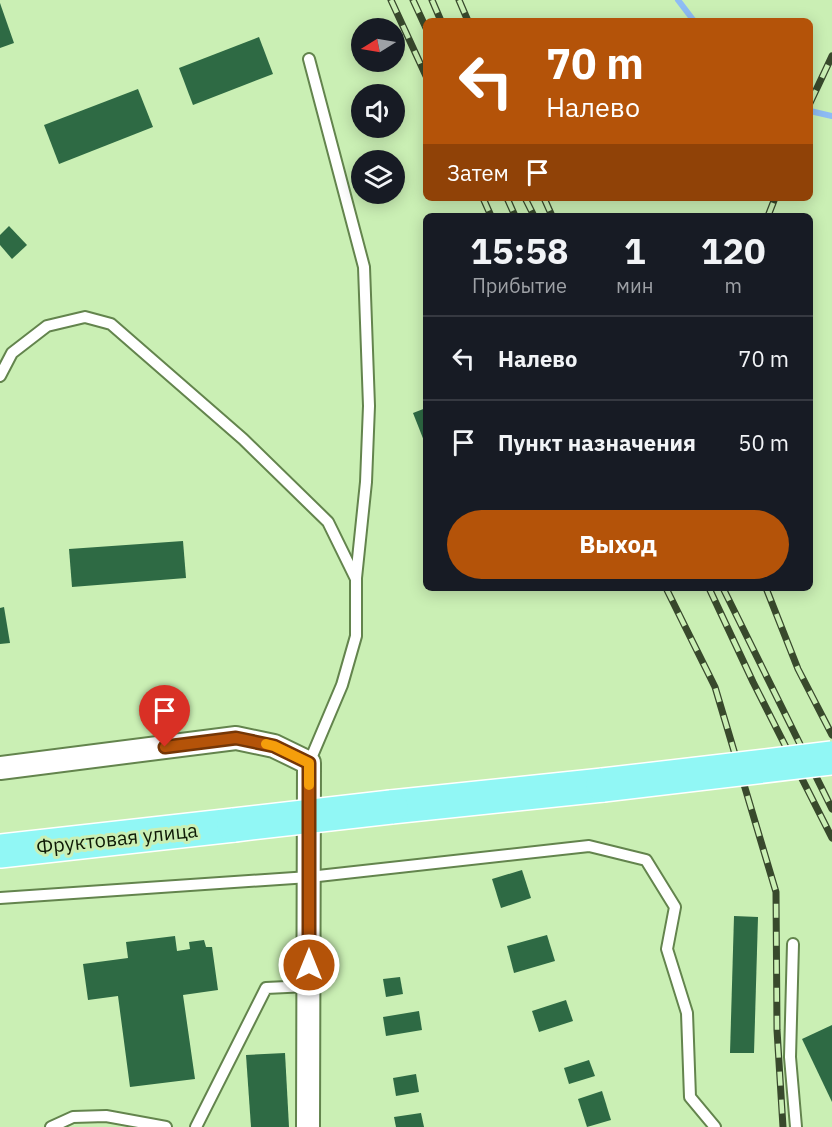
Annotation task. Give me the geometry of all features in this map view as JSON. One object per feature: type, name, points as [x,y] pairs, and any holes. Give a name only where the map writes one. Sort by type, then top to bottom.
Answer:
[{"type":"main road","name":"Фруктовая улица","points":[[0,850],[832,758]]},
{"type":"street","points":[[0,768],[236,738],[274,746],[309,763],[308,1127]]},
{"type":"lane","points":[[309,59],[364,267],[369,406],[366,482],[356,579],[356,636],[342,685],[309,763]]},
{"type":"lane","points":[[0,376],[12,353],[48,326],[85,317],[111,324],[243,439],[328,522],[356,579]]},
{"type":"lane","points":[[0,898],[309,877],[589,846],[646,860],[675,907],[667,949],[687,1013],[690,1097],[715,1127]]},
{"type":"lane","points":[[793,944],[790,1057],[796,1127]]},
{"type":"lane","points":[[196,1127],[266,988],[308,986]]},
{"type":"lane","points":[[51,1127],[73,1117],[106,1116],[166,1127]]},
{"type":"building","points":[[0,3],[14,43],[0,48]]},
{"type":"building","points":[[259,37],[273,74],[193,105],[179,68]]},
{"type":"building","points":[[138,89],[153,127],[59,164],[44,125]]},
{"type":"building","points":[[9,226],[27,245],[12,259],[0,245],[0,235]]},
{"type":"building","points":[[423,409],[423,438],[413,413]]},
{"type":"building","points":[[183,541],[186,578],[72,587],[69,549]]},
{"type":"building","points":[[4,607],[10,643],[0,644],[0,608]]},
{"type":"building","points":[[522,870],[531,898],[501,908],[492,879]]},
{"type":"building","points":[[734,916],[758,917],[754,1053],[730,1053]]},
{"type":"building","points":[[547,935],[555,961],[514,973],[507,946]]},
{"type":"building","points":[[175,936],[177,951],[190,949],[189,942],[204,940],[206,947],[212,947],[218,990],[183,995],[195,1079],[130,1087],[118,996],[88,1000],[83,964],[128,958],[126,942]]},
{"type":"building","points":[[400,977],[403,994],[386,997],[383,979]]},
{"type":"building","points":[[566,1000],[573,1021],[539,1032],[532,1011]]},
{"type":"building","points":[[419,1011],[422,1030],[386,1036],[383,1017]]},
{"type":"building","points":[[832,1025],[832,1102],[802,1039]]},
{"type":"building","points":[[285,1053],[289,1127],[251,1127],[246,1055]]},
{"type":"building","points":[[589,1060],[595,1076],[569,1084],[564,1068]]},
{"type":"building","points":[[416,1074],[419,1092],[396,1096],[393,1078]]},
{"type":"building","points":[[602,1091],[611,1120],[587,1127],[578,1099]]},
{"type":"building","points":[[421,1113],[424,1127],[396,1127],[394,1117]]},
{"type":"waterway","points":[[678,0],[692,18]]},
{"type":"waterway","points":[[813,112],[832,116]]},
{"type":"railway","points":[[391,0],[423,69]]},
{"type":"railway","points":[[413,0],[423,22]]},
{"type":"railway","points":[[432,0],[440,18]]},
{"type":"railway","points":[[459,0],[467,18]]},
{"type":"railway","points":[[813,97],[832,56]]},
{"type":"railway","points":[[484,201],[490,213]]},
{"type":"railway","points":[[508,201],[514,213]]},
{"type":"railway","points":[[526,201],[532,213]]},
{"type":"railway","points":[[545,201],[551,213]]},
{"type":"railway","points":[[769,213],[774,201]]},
{"type":"railway","points":[[667,591],[715,687],[776,892],[777,1030],[783,1127]]},
{"type":"railway","points":[[710,591],[753,682],[832,838]]},
{"type":"railway","points":[[724,591],[832,809]]},
{"type":"railway","points":[[767,591],[798,669],[832,735]]},
{"type":"slow traffic","points":[[266,744],[309,763],[309,785]]},
{"type":"route","points":[[165,747],[236,738],[274,746],[309,763],[309,965]]}]
